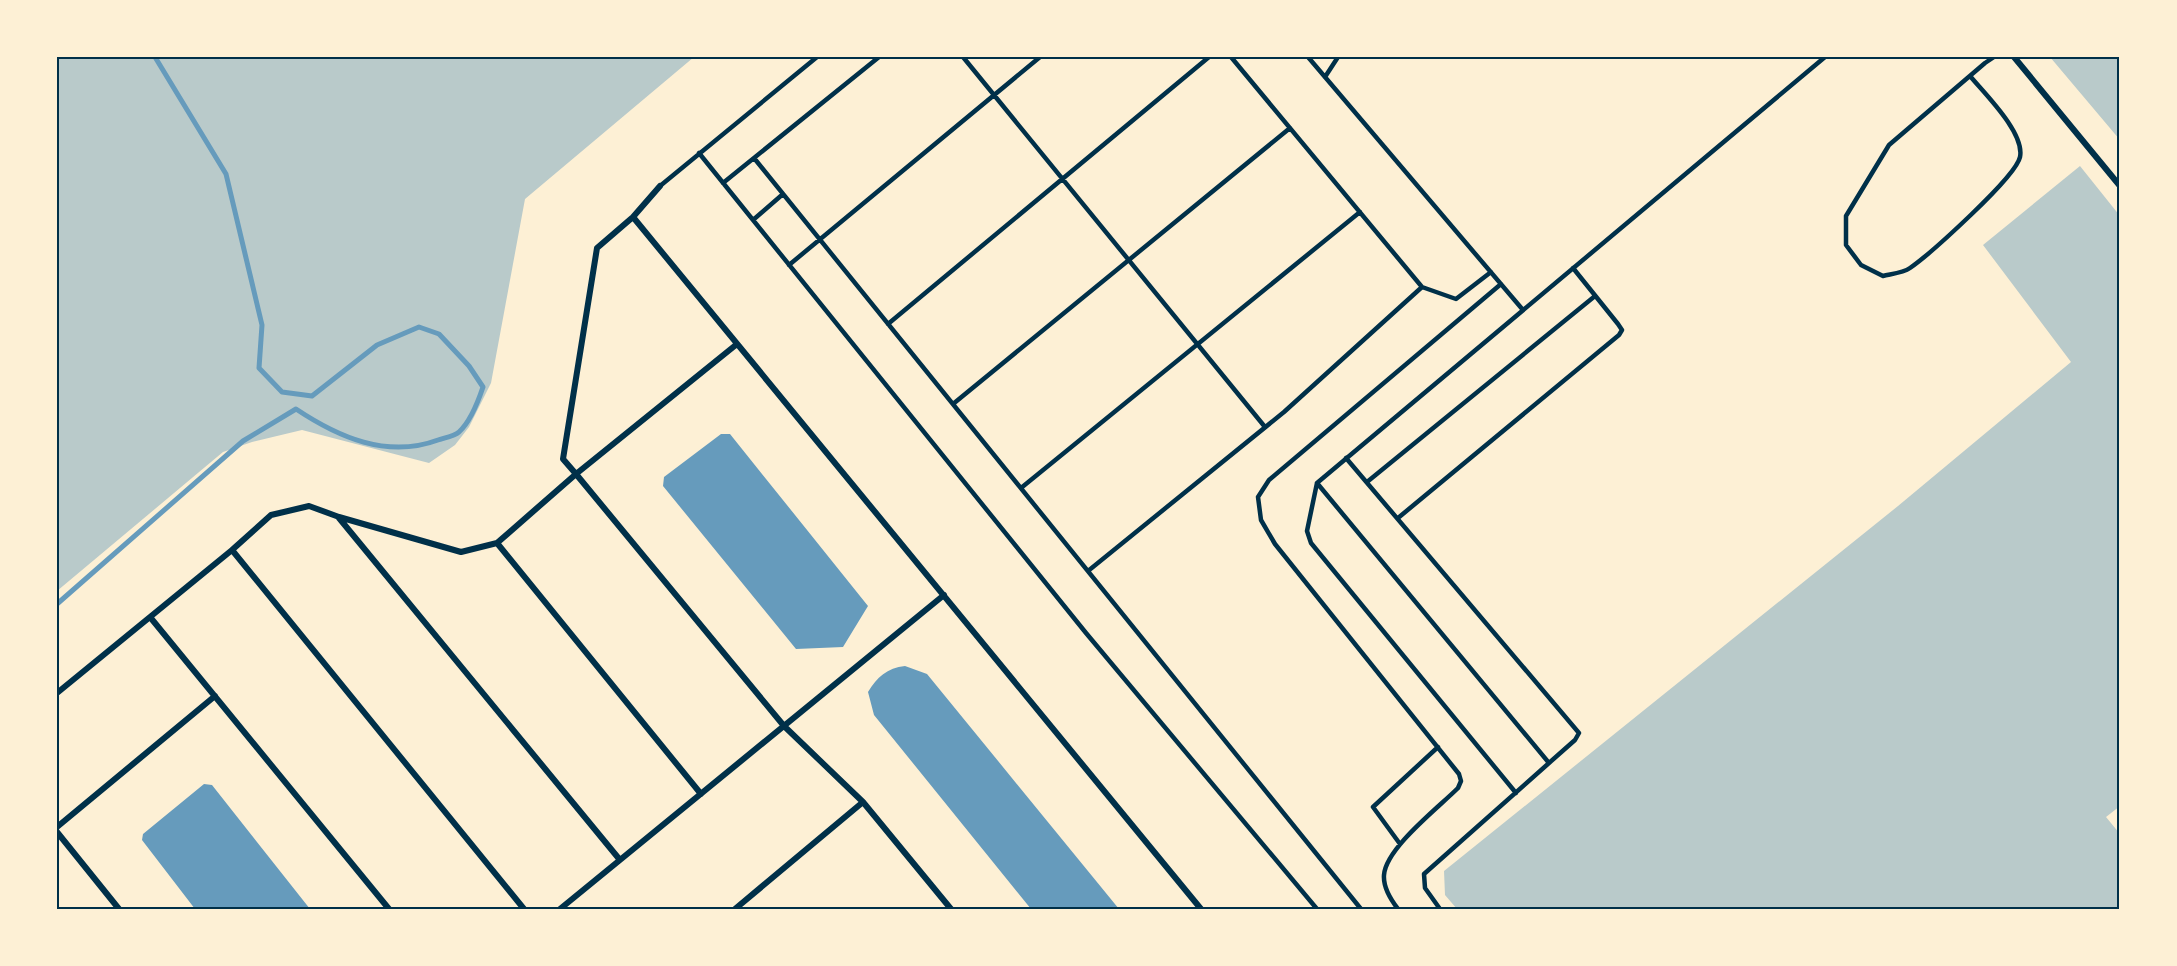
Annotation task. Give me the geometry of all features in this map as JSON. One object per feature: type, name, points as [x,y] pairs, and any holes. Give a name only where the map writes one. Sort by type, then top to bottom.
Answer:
[{"type":"street","points":[[2014,57],[2120,186]]},
{"type":"street","points":[[660,186],[633,217],[597,248],[563,459],[784,726],[863,802],[951,909]]},
{"type":"street","points":[[633,217],[1201,909]]},
{"type":"street","points":[[57,693],[232,550],[271,515],[309,506],[339,517],[461,552],[497,543],[576,474],[738,344]]},
{"type":"street","points":[[339,517],[620,860]]},
{"type":"street","points":[[497,543],[701,794]]},
{"type":"street","points":[[232,550],[524,909]]},
{"type":"street","points":[[560,909],[944,595]]},
{"type":"street","points":[[150,617],[389,909]]},
{"type":"street","points":[[57,827],[215,696]]},
{"type":"street","points":[[735,909],[863,802]]},
{"type":"street","points":[[57,832],[119,909]]},
{"type":"lane","points":[[660,186],[817,57]]},
{"type":"lane","points":[[723,183],[879,57]]},
{"type":"lane","points":[[963,57],[1265,427]]},
{"type":"lane","points":[[789,265],[1040,57]]},
{"type":"lane","points":[[888,324],[1209,57]]},
{"type":"lane","points":[[1231,57],[1422,287],[1456,298],[1491,272]]},
{"type":"lane","points":[[1308,57],[1523,310]]},
{"type":"lane","points":[[1325,77],[1338,57]]},
{"type":"lane","points":[[1516,794],[1311,543],[1307,531],[1317,483],[1825,57]]},
{"type":"lane","points":[[1970,76],[2010,124],[2019,145],[2021,157],[2014,172],[1958,227],[1908,270],[1883,276],[1861,265],[1846,245],[1846,216],[1889,145],[1970,76],[1994,57]]},
{"type":"lane","points":[[953,404],[1290,128]]},
{"type":"lane","points":[[699,153],[1086,633],[1317,909]]},
{"type":"lane","points":[[754,158],[1361,909]]},
{"type":"lane","points":[[753,220],[783,194]]},
{"type":"lane","points":[[1021,488],[1360,212]]},
{"type":"lane","points":[[1398,518],[1619,335],[1622,330],[1618,324],[1573,267]]},
{"type":"lane","points":[[1398,909],[1389,897],[1384,878],[1387,861],[1400,844],[1458,788],[1461,781],[1459,774],[1275,544],[1261,520],[1258,497],[1269,480],[1502,284]]},
{"type":"lane","points":[[1088,571],[1265,427],[1422,287]]},
{"type":"lane","points":[[1367,482],[1595,296]]},
{"type":"lane","points":[[1346,458],[1580,733],[1516,794],[1424,874],[1425,888],[1440,909]]},
{"type":"lane","points":[[1317,483],[1549,764]]},
{"type":"lane","points":[[1400,844],[1373,807],[1438,747]]},
{"type":"shaded area","points":[[57,57],[694,57],[525,199],[491,383],[469,427],[455,445],[429,463],[302,430],[252,442],[223,452],[57,591]]},
{"type":"shaded area","points":[[2050,57],[2120,57],[2120,140]]},
{"type":"shaded area","points":[[2080,166],[2120,216],[2120,806],[2106,817],[2120,834],[2120,909],[1457,909],[1445,895],[1444,871],[1898,506],[2071,362],[1983,245]]},
{"type":"water","points":[[721,434],[730,434],[868,606],[843,647],[796,649],[663,486],[664,477]]},
{"type":"water","points":[[905,666],[927,674],[1119,909],[1031,909],[874,715],[868,692],[883,674]]},
{"type":"water","points":[[204,784],[212,785],[310,909],[195,909],[142,840],[143,834]]},
{"type":"waterway","points":[[57,604],[243,441],[296,409],[329,428],[364,442],[400,447],[419,445],[459,432],[471,417],[483,387],[469,366],[439,334],[419,327],[377,345],[312,396],[282,392],[259,368],[262,325],[226,174],[155,57]]}]
